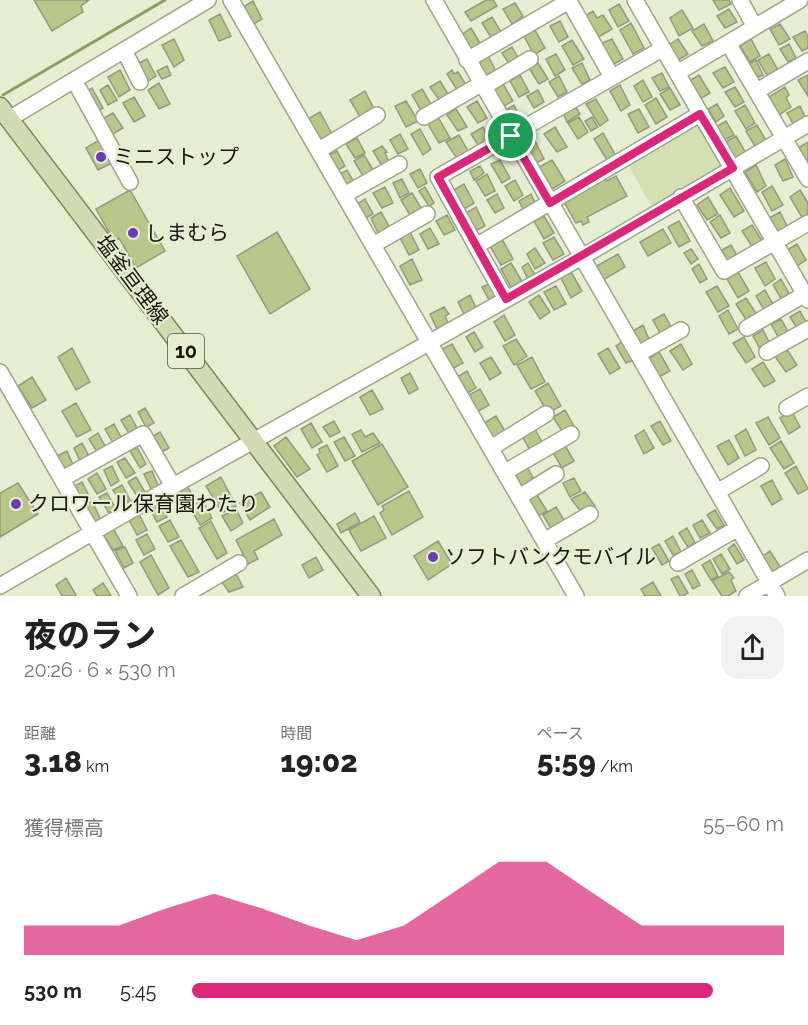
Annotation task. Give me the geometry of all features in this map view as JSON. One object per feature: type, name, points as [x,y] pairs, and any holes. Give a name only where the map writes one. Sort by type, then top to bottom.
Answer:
[{"type":"main road","name":"塩釜亘理線","points":[[3,111],[371,596]]},
{"type":"street","points":[[3,111],[74,80],[208,0]]},
{"type":"street","points":[[231,0],[576,596]]},
{"type":"street","points":[[434,0],[773,589]]},
{"type":"street","points":[[467,60],[568,0],[612,77]]},
{"type":"street","points":[[635,0],[806,293],[747,328]]},
{"type":"street","points":[[740,0],[755,27]]},
{"type":"street","points":[[677,73],[800,0]]},
{"type":"street","points":[[728,43],[808,179]]},
{"type":"street","points":[[506,299],[438,177],[662,49]]},
{"type":"street","points":[[124,50],[140,82]]},
{"type":"street","points":[[424,117],[530,59]]},
{"type":"street","points":[[757,91],[808,61]]},
{"type":"street","points":[[74,80],[130,182]]},
{"type":"street","points":[[477,246],[700,114]]},
{"type":"street","points":[[319,150],[376,115]]},
{"type":"street","points":[[0,586],[172,486],[582,257],[808,124]]},
{"type":"street","points":[[344,195],[399,164]]},
{"type":"street","points":[[681,197],[724,271],[808,223]]},
{"type":"street","points":[[373,245],[427,214]]},
{"type":"street","points":[[767,352],[808,329]]},
{"type":"street","points":[[638,354],[681,330]]},
{"type":"street","points":[[0,372],[129,596]]},
{"type":"street","points":[[787,408],[808,396]]},
{"type":"street","points":[[490,448],[546,414]]},
{"type":"street","points":[[62,479],[143,434],[172,486]]},
{"type":"street","points":[[505,472],[572,434]]},
{"type":"street","points":[[717,492],[761,466]]},
{"type":"street","points":[[519,497],[556,474]]},
{"type":"street","points":[[544,541],[590,513]]},
{"type":"street","points":[[678,563],[738,528]]},
{"type":"street","points":[[747,596],[773,589],[808,560]]},
{"type":"street","points":[[183,596],[239,563]]},
{"type":"green space","points":[[695,124],[702,125],[724,162],[722,170],[653,209],[627,163]]},
{"type":"building","points":[[34,0],[89,0],[81,6],[83,12],[52,31]]},
{"type":"building","points":[[486,0],[493,0],[497,6],[471,21],[465,12]]},
{"type":"building","points":[[713,0],[729,0],[731,4],[719,10]]},
{"type":"building","points":[[253,1],[262,19],[252,25],[243,7]]},
{"type":"building","points":[[515,3],[523,16],[512,24],[503,9]]},
{"type":"building","points":[[619,4],[629,21],[618,27],[609,10]]},
{"type":"building","points":[[729,9],[737,22],[725,28],[717,16]]},
{"type":"building","points":[[682,10],[693,28],[679,36],[670,18]]},
{"type":"building","points":[[593,11],[597,18],[603,15],[612,29],[597,38],[585,16]]},
{"type":"building","points":[[220,14],[231,36],[219,41],[209,20]]},
{"type":"building","points":[[492,17],[501,32],[492,39],[482,23]]},
{"type":"building","points":[[560,21],[568,37],[559,42],[550,26]]},
{"type":"building","points":[[631,23],[644,48],[633,54],[620,30]]},
{"type":"building","points":[[704,24],[713,41],[702,46],[692,31]]},
{"type":"building","points":[[780,24],[790,39],[779,45],[770,29]]},
{"type":"building","points":[[471,28],[480,43],[469,50],[461,35]]},
{"type":"building","points":[[535,30],[545,48],[534,55],[524,36]]},
{"type":"building","points":[[805,31],[808,37],[808,48],[802,51],[793,37]]},
{"type":"building","points":[[174,39],[184,60],[174,67],[162,45]]},
{"type":"building","points":[[612,39],[623,59],[612,65],[600,44]]},
{"type":"building","points":[[678,39],[688,54],[678,60],[669,45]]},
{"type":"building","points":[[751,39],[760,56],[750,62],[740,46]]},
{"type":"building","points":[[572,40],[584,59],[573,65],[562,46]]},
{"type":"building","points":[[789,44],[796,58],[788,62],[780,49]]},
{"type":"building","points":[[512,47],[520,61],[510,65],[502,53]]},
{"type":"building","points":[[556,54],[565,70],[555,76],[546,59]]},
{"type":"building","points":[[769,54],[779,72],[768,77],[758,60]]},
{"type":"building","points":[[488,56],[498,75],[488,81],[478,62]]},
{"type":"building","points":[[147,59],[156,76],[147,82],[137,64]]},
{"type":"building","points":[[756,60],[763,75],[756,78],[749,64]]},
{"type":"building","points":[[538,63],[548,79],[539,84],[529,68]]},
{"type":"building","points":[[582,63],[590,80],[582,84],[572,68]]},
{"type":"building","points":[[167,66],[171,75],[162,79],[157,71]]},
{"type":"building","points":[[725,67],[734,82],[723,88],[713,73]]},
{"type":"building","points":[[120,70],[130,90],[119,97],[108,77]]},
{"type":"building","points":[[452,70],[454,74],[458,72],[468,88],[459,93],[447,74]]},
{"type":"building","points":[[662,73],[669,87],[660,91],[652,78]]},
{"type":"building","points":[[520,75],[529,92],[519,97],[510,81]]},
{"type":"building","points":[[699,75],[710,93],[700,99],[689,81]]},
{"type":"building","points":[[808,75],[808,96],[798,80]]},
{"type":"building","points":[[559,76],[567,92],[558,97],[549,82]]},
{"type":"building","points":[[643,80],[652,97],[643,102],[634,86]]},
{"type":"building","points":[[440,81],[451,99],[442,104],[430,87]]},
{"type":"building","points":[[159,83],[170,104],[159,109],[148,90]]},
{"type":"building","points":[[503,84],[513,101],[502,107],[492,91]]},
{"type":"building","points":[[108,85],[117,100],[108,105],[100,90]]},
{"type":"building","points":[[620,85],[630,105],[621,111],[610,91]]},
{"type":"building","points":[[735,87],[744,102],[735,107],[725,92]]},
{"type":"building","points":[[785,87],[789,95],[786,98],[791,107],[779,115],[769,97]]},
{"type":"building","points":[[92,88],[103,108],[97,112],[86,92]]},
{"type":"building","points":[[670,88],[680,105],[670,110],[660,94]]},
{"type":"building","points":[[422,89],[432,106],[422,112],[412,95]]},
{"type":"building","points":[[538,90],[544,102],[534,108],[527,96]]},
{"type":"building","points":[[365,91],[375,111],[362,120],[350,100]]},
{"type":"building","points":[[134,97],[145,116],[134,122],[123,103]]},
{"type":"building","points":[[656,98],[667,117],[656,124],[645,105]]},
{"type":"building","points":[[596,99],[608,120],[600,126],[586,104]]},
{"type":"building","points":[[406,101],[418,121],[406,127],[395,106]]},
{"type":"building","points":[[477,101],[487,118],[478,123],[467,107]]},
{"type":"building","points":[[717,104],[724,116],[716,122],[708,109]]},
{"type":"building","points":[[514,105],[522,121],[512,126],[504,111]]},
{"type":"building","points":[[745,105],[755,123],[746,129],[735,111]]},
{"type":"building","points":[[575,106],[580,114],[567,122],[563,113]]},
{"type":"building","points":[[800,106],[807,121],[795,127],[787,113]]},
{"type":"building","points":[[456,109],[467,127],[458,131],[447,115]]},
{"type":"building","points":[[639,109],[649,127],[638,133],[628,114]]},
{"type":"building","points":[[320,112],[333,136],[319,144],[306,120]]},
{"type":"building","points":[[113,113],[123,128],[113,134],[104,118]]},
{"type":"building","points":[[438,117],[450,138],[439,143],[428,124]]},
{"type":"building","points":[[579,117],[588,132],[578,139],[568,123]]},
{"type":"building","points":[[592,117],[598,127],[591,131],[585,121]]},
{"type":"building","points":[[726,121],[734,135],[724,140],[716,127]]},
{"type":"building","points":[[757,125],[767,142],[756,148],[746,131]]},
{"type":"building","points":[[483,127],[491,142],[480,148],[471,134]]},
{"type":"building","points":[[555,127],[567,147],[557,152],[544,134]]},
{"type":"building","points":[[420,129],[431,149],[423,155],[411,134]]},
{"type":"building","points":[[603,133],[616,156],[607,160],[594,139]]},
{"type":"building","points":[[400,134],[408,149],[398,154],[390,140]]},
{"type":"building","points":[[459,135],[469,153],[458,160],[446,142]]},
{"type":"building","points":[[736,136],[746,153],[736,160],[725,142]]},
{"type":"building","points":[[357,138],[365,153],[355,158],[346,144]]},
{"type":"building","points":[[534,139],[544,159],[533,165],[523,145]]},
{"type":"building","points":[[99,140],[112,163],[98,170],[86,148]]},
{"type":"building","points":[[808,142],[808,160],[806,161],[798,148]]},
{"type":"building","points":[[382,146],[387,152],[385,153],[389,162],[382,166],[373,151]]},
{"type":"building","points":[[337,151],[345,166],[335,172],[327,156]]},
{"type":"building","points":[[364,155],[375,173],[365,179],[354,161]]},
{"type":"building","points":[[785,159],[793,177],[783,181],[775,165]]},
{"type":"building","points":[[500,160],[510,178],[502,183],[491,164]]},
{"type":"building","points":[[552,160],[565,181],[551,190],[539,167]]},
{"type":"building","points":[[756,165],[766,186],[757,192],[745,172]]},
{"type":"building","points":[[480,166],[484,173],[474,180],[470,171]]},
{"type":"building","points":[[420,169],[427,183],[418,188],[410,174]]},
{"type":"building","points":[[347,170],[355,184],[345,190],[337,176]]},
{"type":"building","points":[[487,174],[495,191],[485,196],[476,181]]},
{"type":"building","points":[[616,176],[627,196],[587,217],[589,222],[583,225],[581,221],[576,223],[564,202],[605,178],[607,181]]},
{"type":"building","points":[[402,179],[409,193],[400,198],[393,183]]},
{"type":"building","points":[[515,180],[523,195],[514,201],[505,186]]},
{"type":"building","points":[[464,184],[474,203],[463,210],[452,191]]},
{"type":"building","points":[[772,186],[783,205],[772,211],[762,192]]},
{"type":"building","points":[[385,187],[393,203],[382,208],[373,193]]},
{"type":"building","points":[[425,187],[434,203],[429,206],[419,191]]},
{"type":"building","points":[[730,188],[744,211],[734,217],[720,195]]},
{"type":"building","points":[[130,190],[165,251],[136,268],[119,238],[114,241],[96,209]]},
{"type":"building","points":[[800,190],[808,203],[808,219],[804,221],[790,197]]},
{"type":"building","points":[[412,193],[422,210],[410,215],[401,200]]},
{"type":"building","points":[[497,194],[504,208],[495,213],[487,200]]},
{"type":"building","points":[[531,194],[536,205],[524,211],[519,201]]},
{"type":"building","points":[[708,197],[718,214],[707,220],[697,205]]},
{"type":"building","points":[[365,199],[373,214],[364,219],[356,205]]},
{"type":"building","points":[[476,207],[485,226],[475,231],[466,213]]},
{"type":"building","points":[[381,212],[389,226],[386,232],[379,235],[371,218]]},
{"type":"building","points":[[780,212],[788,228],[778,234],[769,218]]},
{"type":"building","points":[[447,215],[455,230],[444,235],[436,221]]},
{"type":"building","points":[[720,215],[730,233],[721,238],[710,222]]},
{"type":"building","points":[[544,216],[554,233],[544,239],[534,221]]},
{"type":"building","points":[[679,221],[690,241],[679,247],[668,227]]},
{"type":"building","points":[[752,225],[763,242],[753,248],[742,231]]},
{"type":"building","points":[[430,228],[439,244],[428,249],[420,234]]},
{"type":"building","points":[[663,229],[671,243],[648,256],[640,242]]},
{"type":"building","points":[[277,232],[310,289],[270,314],[237,256]]},
{"type":"building","points":[[410,232],[419,250],[409,255],[400,238]]},
{"type":"building","points":[[554,237],[564,254],[553,260],[543,243]]},
{"type":"building","points":[[502,239],[513,259],[501,265],[490,246]]},
{"type":"building","points":[[797,244],[806,260],[797,266],[787,250]]},
{"type":"building","points":[[731,245],[739,259],[730,265],[722,250]]},
{"type":"building","points":[[535,248],[545,263],[535,269],[527,254]]},
{"type":"building","points":[[691,249],[698,259],[691,264],[684,253]]},
{"type":"building","points":[[618,254],[625,267],[603,280],[595,267]]},
{"type":"building","points":[[412,259],[422,280],[410,285],[400,266]]},
{"type":"building","points":[[766,262],[775,279],[765,286],[755,268]]},
{"type":"building","points":[[511,263],[523,283],[512,289],[501,269]]},
{"type":"building","points":[[528,263],[536,277],[529,281],[522,267]]},
{"type":"building","points":[[699,264],[707,279],[700,283],[692,269]]},
{"type":"building","points":[[571,272],[582,291],[571,298],[561,278]]},
{"type":"building","points":[[738,272],[749,291],[738,298],[727,279]]},
{"type":"building","points":[[781,279],[791,297],[783,302],[773,285]]},
{"type":"building","points":[[491,283],[497,295],[489,300],[482,287]]},
{"type":"building","points":[[556,286],[566,304],[554,310],[544,292]]},
{"type":"building","points":[[717,286],[729,306],[718,312],[706,292]]},
{"type":"building","points":[[765,290],[775,308],[766,313],[756,296]]},
{"type":"building","points":[[470,295],[478,312],[466,318],[458,302]]},
{"type":"building","points":[[539,295],[550,312],[540,319],[529,302]]},
{"type":"building","points":[[746,298],[757,315],[747,321],[736,304]]},
{"type":"building","points":[[444,307],[449,314],[445,316],[450,328],[439,333],[430,314]]},
{"type":"building","points":[[728,310],[738,329],[729,334],[719,316]]},
{"type":"building","points":[[800,311],[808,326],[798,330],[790,317]]},
{"type":"building","points":[[664,314],[672,329],[661,335],[653,320]]},
{"type":"building","points":[[504,315],[515,335],[505,341],[494,322]]},
{"type":"building","points":[[781,319],[790,335],[780,340],[771,324]]},
{"type":"building","points":[[643,325],[649,339],[641,344],[633,331]]},
{"type":"building","points":[[763,330],[771,346],[761,351],[753,336]]},
{"type":"building","points":[[474,332],[483,347],[475,352],[466,337]]},
{"type":"building","points":[[744,337],[755,357],[746,363],[733,343]]},
{"type":"building","points":[[516,339],[527,356],[514,365],[503,346]]},
{"type":"building","points":[[623,341],[634,360],[626,363],[616,346]]},
{"type":"building","points":[[452,344],[463,363],[452,369],[442,349]]},
{"type":"building","points":[[681,344],[692,364],[683,370],[670,351]]},
{"type":"building","points":[[72,348],[90,382],[76,390],[58,357]]},
{"type":"building","points":[[608,348],[620,368],[610,374],[598,354]]},
{"type":"building","points":[[786,348],[797,365],[786,372],[774,355]]},
{"type":"building","points":[[659,352],[670,371],[659,377],[648,359]]},
{"type":"building","points":[[491,357],[501,373],[490,380],[480,363]]},
{"type":"building","points":[[532,357],[545,382],[531,389],[517,365]]},
{"type":"building","points":[[763,362],[775,381],[764,387],[752,369]]},
{"type":"building","points":[[467,371],[476,388],[466,394],[457,377]]},
{"type":"building","points":[[410,373],[418,389],[409,394],[401,378]]},
{"type":"building","points":[[32,377],[46,400],[32,408],[18,386]]},
{"type":"building","points":[[548,383],[561,406],[548,413],[535,391]]},
{"type":"building","points":[[480,389],[489,405],[477,412],[467,396]]},
{"type":"building","points":[[372,390],[383,409],[370,415],[360,397]]},
{"type":"building","points":[[76,403],[91,430],[77,437],[62,411]]},
{"type":"building","points":[[145,408],[154,423],[146,427],[138,412]]},
{"type":"building","points":[[565,410],[575,428],[564,434],[553,417]]},
{"type":"building","points":[[791,410],[800,427],[789,434],[780,418]]},
{"type":"building","points":[[130,415],[138,430],[130,435],[121,420]]},
{"type":"building","points":[[496,416],[506,433],[494,440],[484,423]]},
{"type":"building","points":[[768,417],[780,438],[769,445],[756,423]]},
{"type":"building","points":[[334,421],[340,432],[330,437],[323,427]]},
{"type":"building","points":[[660,421],[671,441],[663,445],[651,426]]},
{"type":"building","points":[[311,423],[322,442],[312,448],[301,429]]},
{"type":"building","points":[[114,424],[121,437],[113,443],[105,429]]},
{"type":"building","points":[[535,429],[543,444],[531,452],[522,436]]},
{"type":"building","points":[[746,429],[756,450],[745,456],[735,436]]},
{"type":"building","points":[[361,430],[365,437],[373,433],[380,443],[362,452],[352,434]]},
{"type":"building","points":[[644,430],[654,448],[644,454],[635,436]]},
{"type":"building","points":[[160,432],[169,448],[162,452],[153,436]]},
{"type":"building","points":[[98,433],[106,448],[97,452],[89,439]]},
{"type":"building","points":[[286,437],[310,469],[297,477],[274,446]]},
{"type":"building","points":[[344,437],[355,456],[345,461],[334,442]]},
{"type":"building","points":[[729,440],[739,458],[728,465],[717,446]]},
{"type":"building","points":[[781,441],[794,463],[784,469],[770,448]]},
{"type":"building","points":[[563,442],[574,461],[562,468],[551,449]]},
{"type":"building","points":[[82,443],[90,458],[81,463],[74,448]]},
{"type":"building","points":[[382,444],[408,487],[378,505],[352,461]]},
{"type":"building","points":[[327,445],[338,466],[327,472],[317,455],[320,453],[319,449]]},
{"type":"building","points":[[137,447],[146,464],[140,468],[130,451]]},
{"type":"building","points":[[67,451],[74,467],[65,471],[57,456]]},
{"type":"building","points":[[125,458],[135,473],[126,478],[117,462]]},
{"type":"building","points":[[526,465],[536,483],[525,490],[513,472]]},
{"type":"building","points":[[112,466],[119,481],[111,486],[104,470]]},
{"type":"building","points":[[796,466],[808,489],[798,494],[785,473]]},
{"type":"building","points":[[152,471],[159,488],[152,491],[144,474]]},
{"type":"building","points":[[97,473],[106,489],[97,494],[88,479]]},
{"type":"building","points":[[136,477],[145,492],[137,496],[128,482]]},
{"type":"building","points":[[221,477],[236,506],[222,513],[206,486]]},
{"type":"building","points":[[574,478],[581,491],[570,497],[563,483]]},
{"type":"building","points":[[772,480],[782,499],[772,505],[761,486]]},
{"type":"building","points":[[82,482],[90,498],[82,503],[73,487]]},
{"type":"building","name":"クロワール保育園わたり","points":[[18,483],[38,514],[0,537],[0,493]]},
{"type":"building","points":[[186,484],[196,501],[188,504],[179,488]]},
{"type":"building","points":[[122,485],[130,500],[122,504],[113,490]]},
{"type":"building","points":[[409,491],[423,517],[392,535],[380,513],[384,510],[382,506]]},
{"type":"building","points":[[261,492],[270,507],[250,520],[240,503]]},
{"type":"building","points":[[585,492],[595,506],[590,510],[579,509],[571,499]]},
{"type":"building","points":[[107,493],[116,509],[109,513],[99,497]]},
{"type":"building","points":[[537,495],[547,511],[537,517],[527,501]]},
{"type":"building","points":[[202,500],[212,518],[200,525],[190,507]]},
{"type":"building","points":[[92,501],[101,520],[94,523],[84,506]]},
{"type":"building","points":[[159,502],[167,517],[157,522],[149,508]]},
{"type":"building","points":[[556,507],[567,525],[553,532],[543,515]]},
{"type":"building","points":[[236,509],[243,523],[231,531],[222,516]]},
{"type":"building","points":[[715,510],[724,525],[717,529],[707,515]]},
{"type":"building","points":[[355,513],[360,522],[341,533],[337,524]]},
{"type":"building","points":[[139,514],[147,530],[137,535],[129,520]]},
{"type":"building","points":[[374,516],[386,538],[361,551],[349,530]]},
{"type":"building","points":[[274,519],[282,535],[254,551],[258,559],[248,564],[236,540]]},
{"type":"building","points":[[170,520],[179,537],[168,542],[159,526]]},
{"type":"building","points":[[702,520],[710,533],[700,538],[693,525]]},
{"type":"building","points":[[211,521],[227,553],[217,559],[199,528]]},
{"type":"building","points":[[113,528],[123,546],[113,550],[103,534]]},
{"type":"building","points":[[687,528],[695,543],[688,547],[679,533]]},
{"type":"building","points":[[147,534],[155,549],[144,555],[136,540]]},
{"type":"building","points":[[673,536],[681,552],[673,555],[665,541]]},
{"type":"building","points":[[181,540],[199,572],[188,577],[170,546]]},
{"type":"building","points":[[438,541],[452,564],[428,580],[414,556]]},
{"type":"building","points":[[659,544],[669,561],[662,565],[652,548]]},
{"type":"building","points":[[734,544],[744,560],[737,564],[728,549]]},
{"type":"building","points":[[125,547],[133,563],[124,568],[115,551]]},
{"type":"building","points":[[770,551],[782,570],[772,576],[761,557]]},
{"type":"building","points":[[721,554],[730,569],[722,574],[713,559]]},
{"type":"building","points":[[151,555],[169,588],[158,595],[140,562]]},
{"type":"building","points":[[316,557],[323,570],[309,578],[302,565]]},
{"type":"building","points":[[710,560],[718,576],[711,580],[702,565]]},
{"type":"building","points":[[692,570],[700,585],[693,589],[685,574]]},
{"type":"building","points":[[729,572],[734,578],[731,580],[736,591],[728,596],[722,596],[712,581]]},
{"type":"building","points":[[236,574],[243,587],[229,592],[222,582]]},
{"type":"building","points":[[678,576],[688,593],[683,596],[680,596],[671,579]]},
{"type":"building","points":[[66,578],[76,595],[62,596],[56,585]]},
{"type":"building","points":[[653,582],[661,596],[645,596],[641,589]]},
{"type":"building","points":[[103,583],[111,596],[97,596],[93,590]]},
{"type":"waterway","points":[[3,95],[165,0]]},
{"type":"place","name":"ミニストップ","points":[[101,157]]},
{"type":"place","name":"しまむら","points":[[133,233]]},
{"type":"place","name":"クロワール保育園わたり","points":[[16,504]]},
{"type":"place","name":"ソフトバンクモバイル","points":[[433,557]]},
{"type":"route","points":[[700,114],[733,168],[506,299],[438,177],[511,136],[550,203],[700,114]]}]
